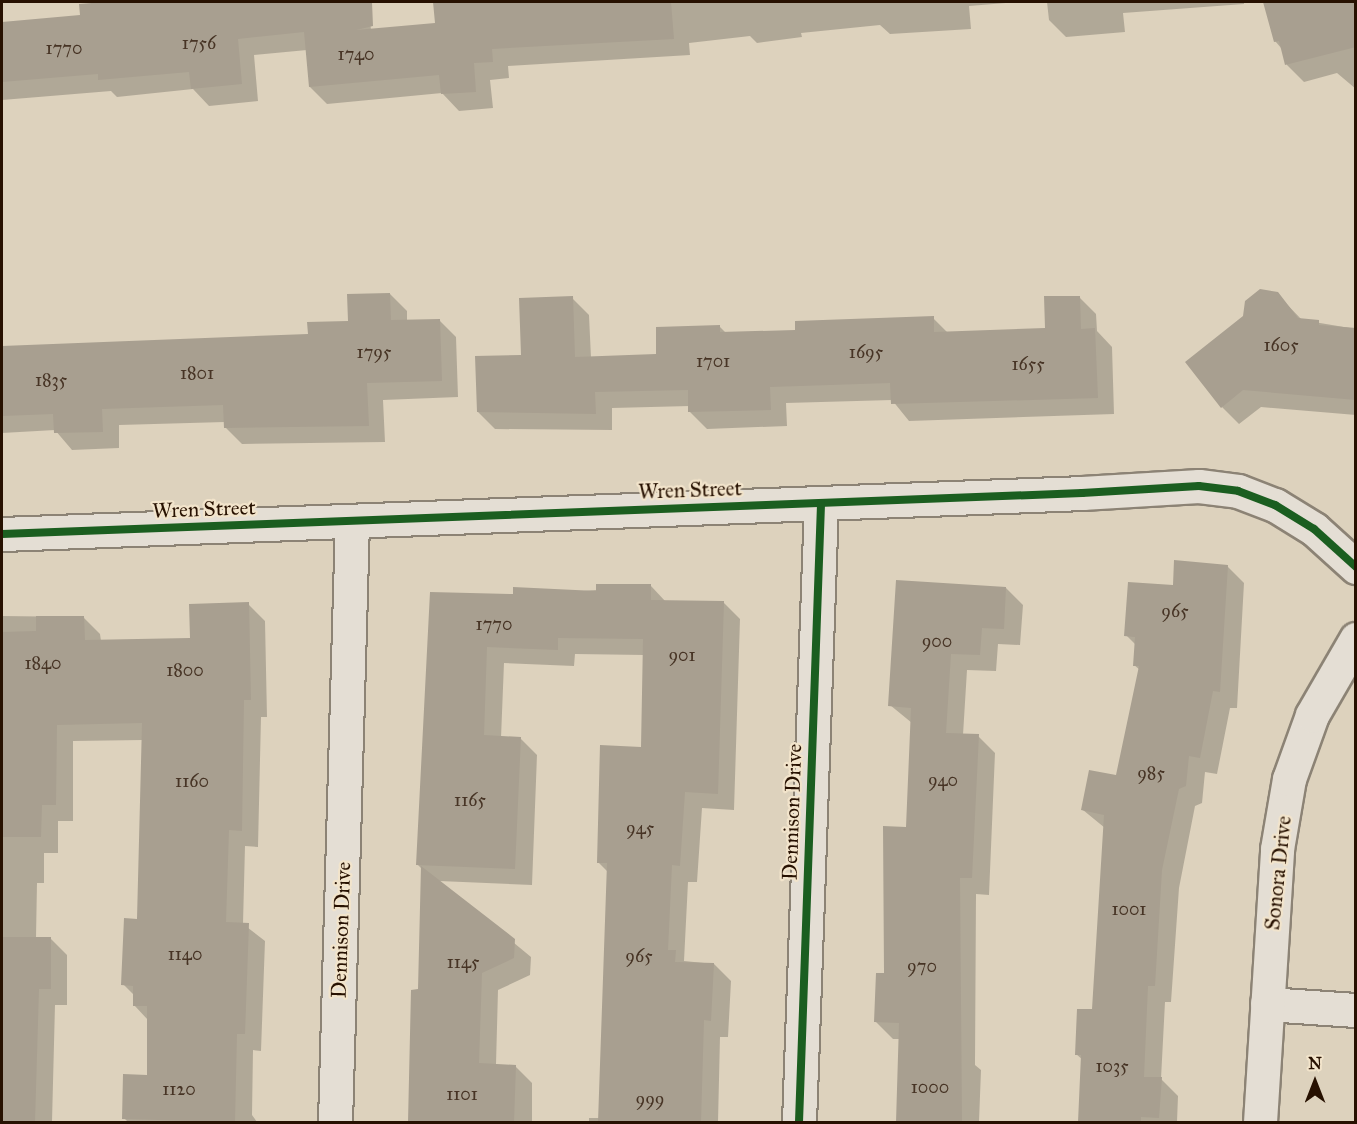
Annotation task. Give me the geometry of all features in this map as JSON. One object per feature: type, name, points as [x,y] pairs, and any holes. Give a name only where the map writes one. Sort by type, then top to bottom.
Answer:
[{"type":"street","name":"Wren Street","points":[[2,534],[821,503],[1199,486],[1238,491],[1275,505],[1314,529],[1356,567]]},
{"type":"street","name":"Dennison Drive","points":[[799,1122],[821,503]]},
{"type":"street","name":"Dennison Drive","points":[[335,1122],[352,521]]},
{"type":"street","name":"Sonora Drive","points":[[1260,1122],[1277,849],[1289,779],[1312,715],[1356,639]]},
{"type":"street","points":[[1267,1004],[1356,1010]]},
{"type":"building","points":[[104,2],[372,2],[373,26],[356,30],[435,23],[433,2],[671,2],[674,39],[492,49],[493,62],[474,63],[476,92],[441,94],[439,75],[309,87],[304,32],[238,39],[242,84],[191,89],[189,72],[98,80],[98,74],[2,82],[2,22],[80,15],[79,4]]},
{"type":"building","points":[[1263,2],[1356,2],[1356,47],[1285,65],[1279,41],[1274,42]]},
{"type":"building","points":[[1260,289],[1278,292],[1298,318],[1319,320],[1319,325],[1356,328],[1356,400],[1243,390],[1221,408],[1185,362],[1243,316],[1245,301]]},
{"type":"building","points":[[390,293],[391,320],[440,319],[442,381],[367,383],[369,426],[224,428],[223,405],[102,409],[103,432],[54,433],[53,414],[2,416],[2,346],[308,334],[307,322],[348,321],[347,294]]},
{"type":"building","points":[[573,296],[575,357],[656,354],[656,327],[720,325],[720,332],[795,330],[795,321],[934,316],[934,332],[1045,328],[1044,296],[1080,296],[1081,329],[1095,328],[1098,398],[891,404],[890,383],[770,387],[771,410],[688,412],[688,390],[595,392],[596,414],[477,412],[475,356],[521,355],[519,298]]},
{"type":"building","points":[[1174,560],[1228,565],[1220,692],[1213,691],[1200,758],[1189,756],[1186,786],[1179,789],[1162,870],[1155,986],[1148,986],[1144,1077],[1162,1077],[1159,1118],[1141,1117],[1141,1122],[1078,1122],[1081,1055],[1075,1055],[1077,1009],[1092,1009],[1104,815],[1081,810],[1089,770],[1116,775],[1139,666],[1133,666],[1135,637],[1124,636],[1128,582],[1173,585]]},
{"type":"building","points":[[896,580],[1006,587],[1004,629],[982,628],[980,655],[951,654],[946,733],[979,734],[972,878],[960,878],[962,1122],[896,1122],[899,1023],[874,1022],[876,973],[884,973],[883,826],[906,827],[911,708],[888,706]]},
{"type":"building","points":[[596,584],[651,584],[651,600],[724,601],[718,794],[685,792],[680,866],[672,865],[668,950],[676,950],[675,962],[714,963],[711,1021],[704,1020],[701,1122],[598,1122],[607,863],[597,863],[600,745],[641,747],[643,639],[558,638],[558,650],[487,647],[484,735],[521,737],[515,869],[416,865],[430,592],[513,594],[513,587],[596,591]]},
{"type":"building","points":[[249,602],[251,700],[244,700],[242,831],[229,830],[226,922],[249,923],[245,1034],[237,1034],[235,1122],[122,1119],[123,1074],[147,1075],[147,1006],[133,1006],[133,986],[121,985],[124,918],[137,919],[142,723],[57,725],[56,805],[42,805],[41,837],[2,837],[2,632],[36,631],[36,616],[84,616],[85,640],[190,638],[189,604]]},
{"type":"building","points":[[421,866],[515,939],[514,958],[482,973],[479,1063],[516,1065],[514,1122],[408,1122],[411,990],[418,989]]},
{"type":"building","points":[[2,937],[51,937],[51,989],[39,989],[35,1122],[2,1122]]},
{"type":"cycle path","points":[[2,534],[1082,493],[1199,486],[1238,491],[1275,505],[1314,529],[1356,567]]},
{"type":"cycle path","points":[[799,1122],[821,503]]}]
